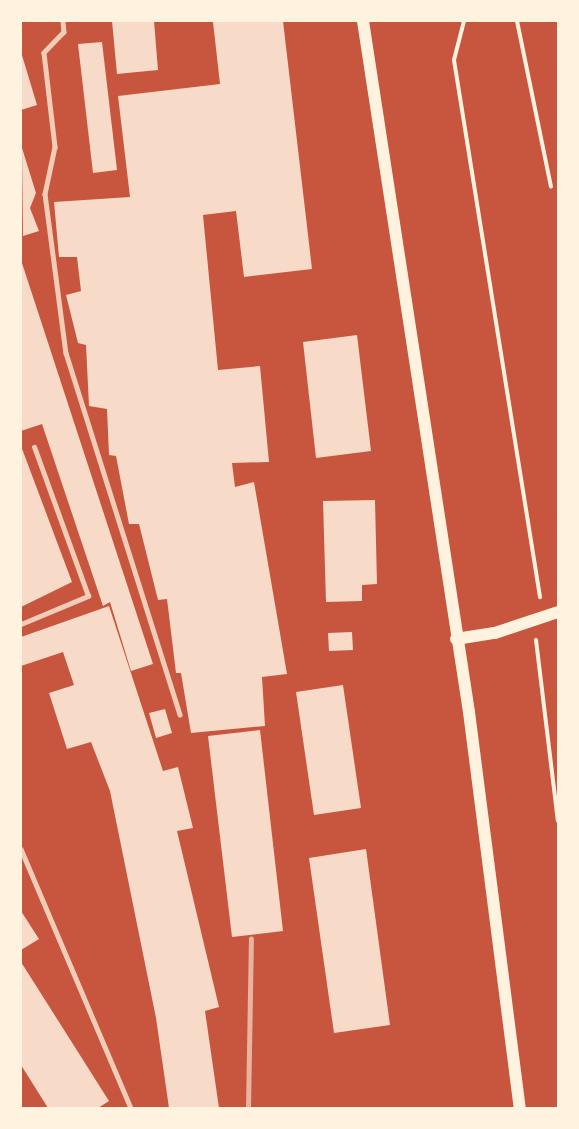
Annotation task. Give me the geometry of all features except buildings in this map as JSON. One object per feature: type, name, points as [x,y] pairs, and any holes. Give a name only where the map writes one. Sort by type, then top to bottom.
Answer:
[{"type":"main road","points":[[363,21],[456,639],[470,711],[520,1108]]},
{"type":"main road","points":[[456,639],[495,633],[558,612]]},
{"type":"lane","points":[[63,21],[64,32],[44,53],[55,147],[45,194],[66,353],[180,714]]},
{"type":"lane","points":[[21,624],[88,596],[34,447]]},
{"type":"lane","points":[[21,849],[131,1108]]},
{"type":"path","points":[[464,21],[454,60],[541,598],[535,650],[558,821]]},
{"type":"path","points":[[517,21],[551,187]]},
{"type":"railway","points":[[248,1108],[251,939]]}]
